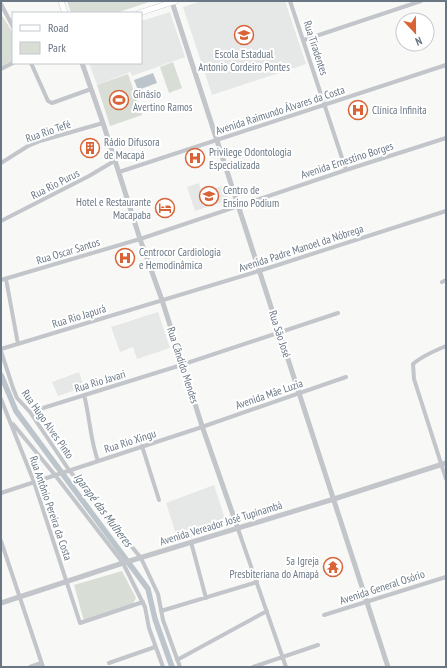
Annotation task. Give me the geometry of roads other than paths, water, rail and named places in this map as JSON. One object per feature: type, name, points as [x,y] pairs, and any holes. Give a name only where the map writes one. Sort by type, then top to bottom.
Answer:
[{"type":"main road","points":[[61,1],[65,12]]},
{"type":"main road","points":[[142,12],[173,2]]},
{"type":"street","name":"Rua Tiradentes","points":[[290,1],[346,170]]},
{"type":"street","points":[[304,40],[421,1]]},
{"type":"street","name":"Rua São José","points":[[173,2],[216,140],[239,205],[259,271],[388,667]]},
{"type":"street","points":[[1,4],[12,25]]},
{"type":"street","points":[[1,69],[12,64]]},
{"type":"street","points":[[32,64],[48,101],[52,103],[92,89]]},
{"type":"street","name":"Rua Cândido Mendes","points":[[82,64],[116,160],[140,239],[162,300],[200,427],[257,582],[286,667]]},
{"type":"street","name":"Avenida Raimundo Álvares da Costa","points":[[119,172],[446,65]]},
{"type":"street","name":"Rua Rio Tefé","points":[[1,163],[28,146],[40,141],[103,123]]},
{"type":"street","name":"Avenida Ernestino Borges","points":[[140,239],[239,205],[446,138]]},
{"type":"street","name":"Rua Rio Purus","points":[[1,221],[89,176],[116,160]]},
{"type":"street","name":"Avenida Padre Manoel da Nóbrega","points":[[162,300],[259,271],[446,211]]},
{"type":"street","name":"Rua Oscar Santos","points":[[1,280],[140,239]]},
{"type":"street","points":[[6,279],[18,344]]},
{"type":"street","name":"Rua Rio Japurá","points":[[1,350],[162,300]]},
{"type":"street","name":"Rua Rio Javari","points":[[30,412],[182,365],[338,313]]},
{"type":"street","points":[[446,346],[426,355],[413,364],[414,378],[444,464],[446,479]]},
{"type":"street","name":"Rua Hugo Alves Pinto","points":[[1,350],[13,388],[22,405],[30,412],[68,470],[139,558],[158,594],[163,620],[180,667]]},
{"type":"street","name":"Avenida Mãe Luzia","points":[[200,427],[346,377]]},
{"type":"street","points":[[84,395],[89,414],[91,438],[98,461]]},
{"type":"street","name":"Rua Antônio Pereira da Costa","points":[[1,400],[34,482],[80,623],[143,602]]},
{"type":"street","points":[[10,421],[125,562],[143,602],[155,647],[163,667]]},
{"type":"street","name":"Rua Rio Xingu","points":[[68,470],[200,427]]},
{"type":"street","points":[[142,446],[159,500]]},
{"type":"street","name":"Avenida Vereador José Tupinambá","points":[[1,603],[125,562],[238,529],[444,464]]},
{"type":"street","points":[[1,493],[68,470]]},
{"type":"street","points":[[1,542],[42,665],[30,667]]},
{"type":"street","points":[[191,542],[206,598]]},
{"type":"street","name":"Avenida General Osório","points":[[324,615],[446,576]]},
{"type":"street","points":[[161,611],[257,582]]},
{"type":"street","points":[[177,660],[267,611]]},
{"type":"street","points":[[253,667],[318,646]]},
{"type":"street","points":[[109,663],[155,647]]},
{"type":"waterway","name":"Igarapé das Mulheres","points":[[1,375],[16,411],[148,589],[155,619],[172,667]]},
{"type":"place","name":"Escola Estadual Antonio Cordeiro Pontes","points":[[244,35]]},
{"type":"place","name":"Ginásio Avertino Ramos","points":[[119,100]]},
{"type":"place","name":"Clínica Infinita","points":[[358,110]]},
{"type":"place","name":"Rádio Difusora de Macapá","points":[[90,148]]},
{"type":"place","name":"Privilege Odontologia Especializada","points":[[195,158]]},
{"type":"place","name":"Centro de Ensino Podium","points":[[209,196]]},
{"type":"place","name":"Hotel e Restaurante Macapaba","points":[[165,208]]},
{"type":"place","name":"Centrocor Cardiologia e Hemodinâmica","points":[[125,258]]},
{"type":"place","name":"5a Igreja Presbiteriana do Amapá","points":[[333,567]]}]
